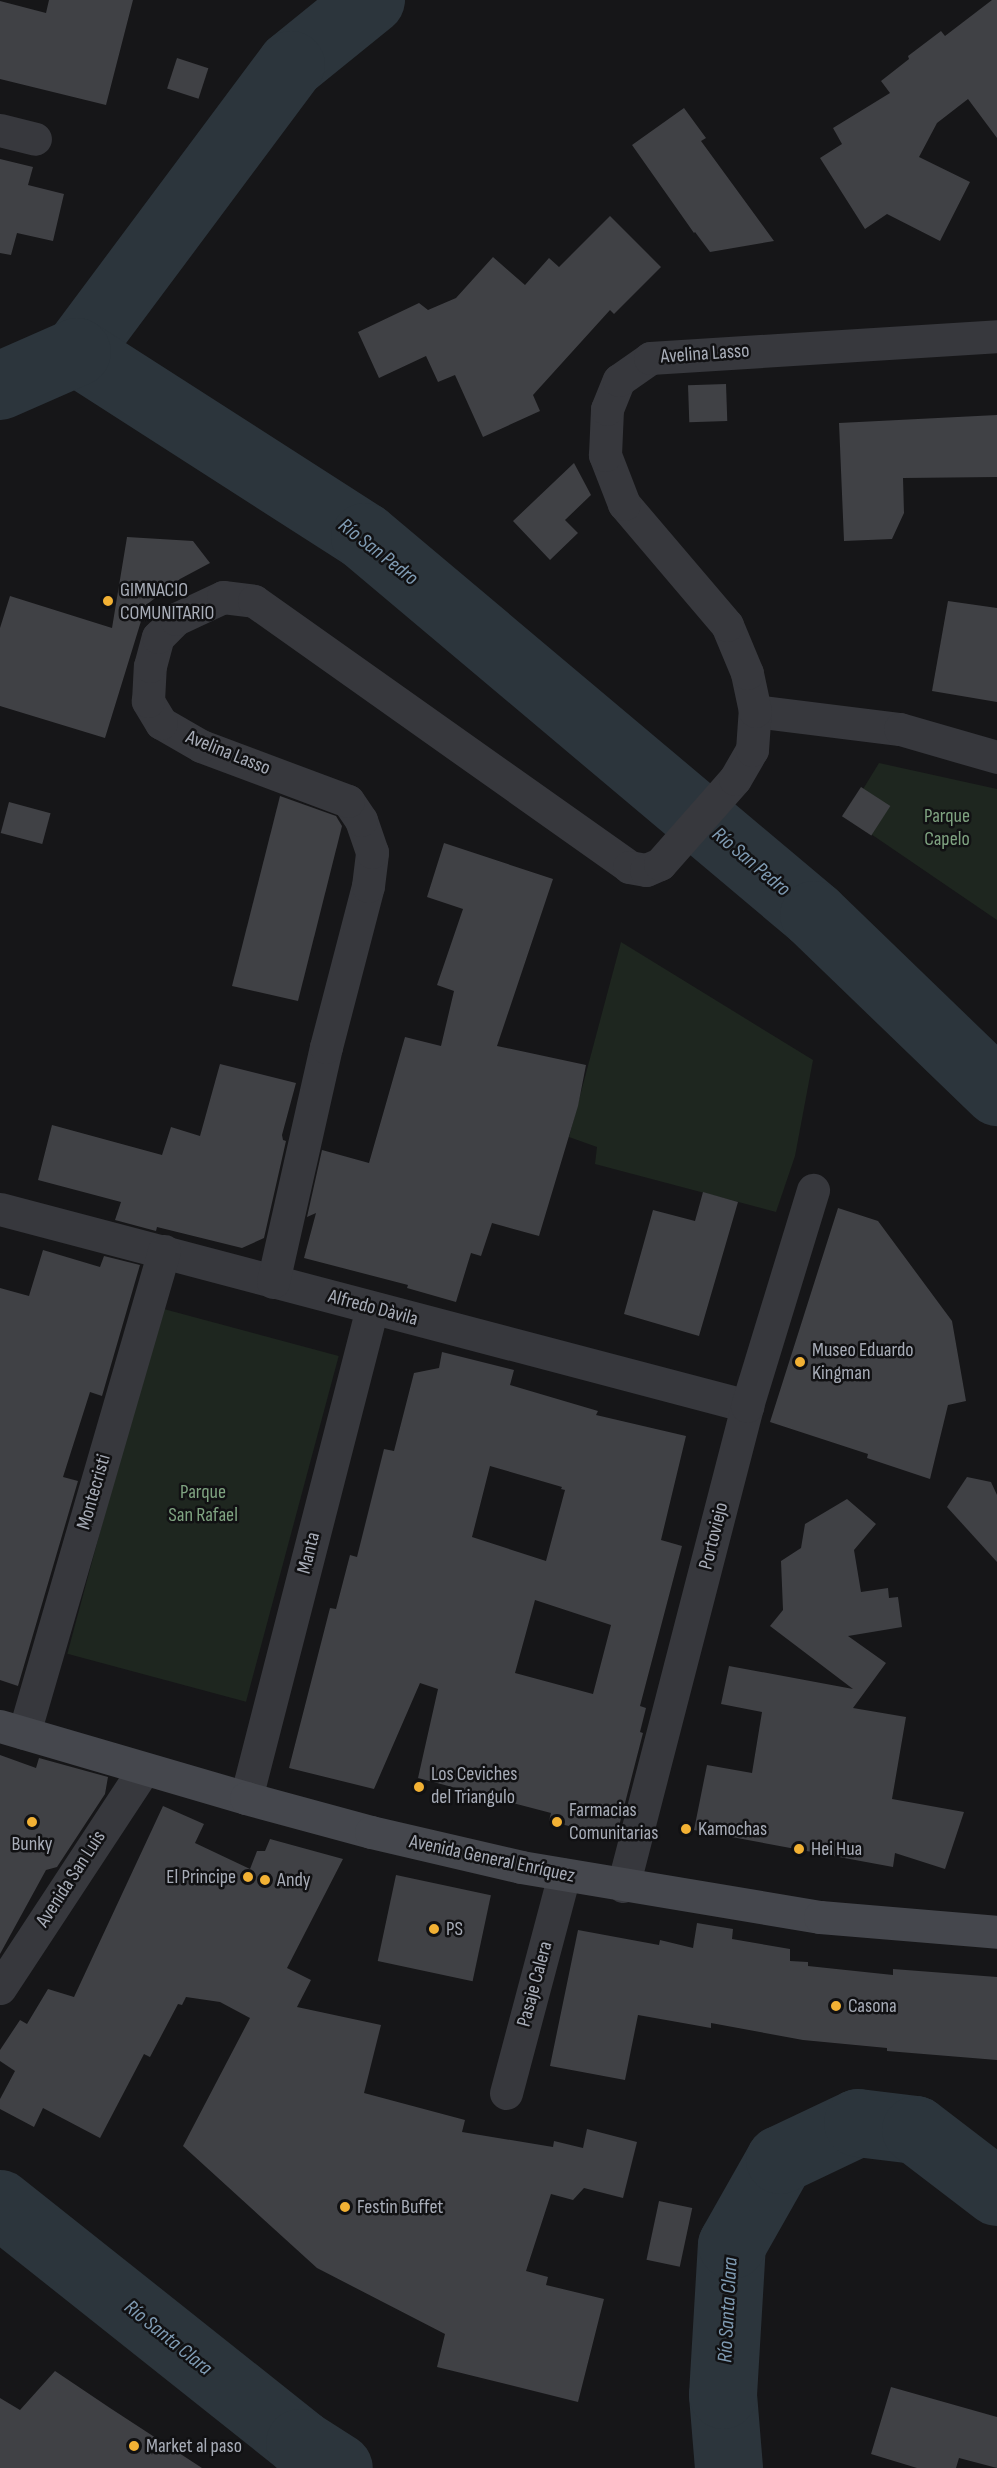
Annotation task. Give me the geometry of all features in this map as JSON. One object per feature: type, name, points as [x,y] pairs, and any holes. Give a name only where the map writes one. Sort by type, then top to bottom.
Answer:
[{"type":"main road","name":"Avenida General Enríquez","points":[[12,1730],[142,1770],[371,1832],[564,1875],[820,1917],[997,1932]]},
{"type":"street","points":[[0,130],[34,139]]},
{"type":"street","name":"Avelina Lasso","points":[[273,1282],[327,1047],[368,886],[372,852],[361,820],[348,801],[201,746],[161,723],[148,701],[150,666],[158,637],[176,619],[223,597],[254,602],[629,867],[646,870],[660,864],[735,779],[752,750],[754,711],[747,673],[727,625],[624,504],[605,455],[607,410],[619,380],[650,358],[997,336]]},
{"type":"street","points":[[754,711],[900,729],[997,757]]},
{"type":"street","name":"Portoviejo","points":[[624,1886],[747,1406],[813,1190]]},
{"type":"street","name":"Alfredo Dàvila","points":[[0,1209],[747,1406]]},
{"type":"street","name":"Montecristi","points":[[12,1730],[164,1251]]},
{"type":"street","name":"Manta","points":[[246,1798],[372,1308]]},
{"type":"street","name":"Avenida San Luis","points":[[0,1988],[142,1770]]},
{"type":"street","name":"Pasaje Calera","points":[[506,2093],[564,1875]]},
{"type":"green space","name":"Parque Capelo","points":[[879,763],[997,789],[997,920],[846,817]]},
{"type":"green space","points":[[621,942],[813,1060],[795,1156],[776,1212],[595,1164],[597,1147],[569,1137]]},
{"type":"green space","name":"Parque San Rafael","points":[[160,1308],[339,1356],[246,1702],[67,1654]]},
{"type":"building","points":[[49,0],[133,0],[106,105],[0,79],[0,1],[46,13]]},
{"type":"building","points":[[992,0],[997,0],[997,138],[968,99],[937,123],[919,157],[970,182],[940,241],[887,214],[865,229],[820,158],[842,144],[833,128],[890,93],[881,81],[909,59],[908,56],[941,31],[945,36]]},
{"type":"building","points":[[177,58],[208,68],[198,99],[167,88]]},
{"type":"building","points":[[684,108],[706,138],[701,141],[774,241],[710,252],[632,145]]},
{"type":"building","points":[[0,159],[33,167],[28,185],[64,194],[53,241],[17,233],[11,255],[0,253]]},
{"type":"building","points":[[610,216],[661,267],[614,314],[610,310],[533,395],[540,411],[483,437],[455,375],[438,382],[426,356],[379,378],[358,332],[419,303],[428,310],[456,298],[493,257],[525,285],[549,258],[559,267]]},
{"type":"building","points":[[726,384],[727,421],[689,422],[688,385]]},
{"type":"building","points":[[997,415],[997,477],[903,478],[904,513],[892,539],[844,541],[839,423]]},
{"type":"building","points":[[574,463],[591,495],[565,520],[578,533],[550,560],[513,521]]},
{"type":"building","points":[[127,537],[193,541],[210,563],[180,579],[146,605],[105,738],[0,706],[0,628],[10,596],[112,628]]},
{"type":"building","points":[[948,601],[997,608],[997,702],[932,691]]},
{"type":"building","points":[[861,787],[890,806],[871,835],[842,816]]},
{"type":"building","points":[[280,796],[336,816],[342,826],[298,1001],[232,986]]},
{"type":"building","points":[[9,802],[51,813],[42,844],[1,833]]},
{"type":"building","points":[[444,843],[553,879],[497,1046],[586,1065],[578,1106],[539,1236],[492,1223],[481,1256],[471,1253],[456,1302],[407,1288],[408,1285],[304,1258],[316,1213],[307,1217],[322,1150],[369,1163],[405,1037],[441,1046],[454,991],[437,985],[463,909],[427,897]]},
{"type":"building","points":[[220,1064],[296,1083],[282,1135],[283,1140],[286,1141],[264,1238],[242,1248],[157,1227],[156,1231],[115,1220],[121,1202],[38,1180],[52,1125],[162,1155],[171,1127],[200,1136]]},
{"type":"building","points":[[703,1192],[738,1202],[699,1336],[624,1314],[653,1210],[695,1221]]},
{"type":"building","points":[[838,1208],[878,1221],[952,1321],[966,1401],[948,1405],[930,1479],[867,1458],[868,1454],[770,1422]]},
{"type":"building","points":[[43,1250],[100,1267],[104,1256],[140,1265],[102,1396],[90,1392],[63,1477],[78,1481],[18,1686],[0,1680],[0,1288],[29,1296]]},
{"type":"building","points":[[442,1352],[514,1370],[510,1385],[598,1411],[596,1415],[686,1436],[661,1540],[682,1546],[640,1706],[646,1708],[640,1732],[643,1733],[616,1838],[549,1821],[551,1813],[418,1778],[438,1689],[420,1683],[374,1789],[289,1768],[330,1608],[336,1609],[350,1555],[357,1557],[384,1449],[394,1451],[414,1373],[439,1368]],"holes":[[[490,1466],[562,1487],[561,1489],[565,1490],[546,1561],[472,1537]],[[535,1600],[611,1625],[593,1694],[515,1673]]]},
{"type":"building","points":[[967,1477],[991,1482],[997,1495],[997,1562],[947,1507]]},
{"type":"building","points":[[847,1499],[876,1524],[854,1550],[861,1592],[888,1588],[889,1598],[898,1597],[902,1627],[848,1636],[886,1663],[853,1708],[906,1717],[892,1799],[964,1812],[945,1869],[895,1853],[893,1867],[694,1830],[707,1765],[752,1773],[762,1712],[721,1704],[729,1666],[853,1689],[770,1626],[783,1610],[781,1561],[801,1548],[805,1524]]},
{"type":"building","points":[[0,1755],[36,1768],[39,1758],[108,1777],[105,1794],[57,1867],[46,1870],[0,1954]]},
{"type":"building","points":[[163,1806],[204,1824],[195,1843],[250,1869],[257,1851],[265,1851],[270,1839],[343,1859],[287,1968],[311,1980],[297,2007],[381,2025],[364,2093],[465,2120],[462,2132],[553,2147],[554,2141],[583,2148],[587,2129],[637,2142],[623,2198],[584,2188],[573,2200],[551,2194],[526,2271],[548,2277],[546,2285],[604,2299],[578,2402],[437,2367],[445,2334],[317,2268],[183,2146],[250,2018],[220,2002],[186,1997],[182,2005],[178,2004],[150,2057],[144,2054],[100,2138],[43,2108],[34,2127],[0,2109],[0,2099],[15,2071],[0,2061],[0,2050],[20,2020],[27,2024],[48,1989],[74,1997]]},
{"type":"building","name":"PS","points":[[396,1875],[491,1895],[473,1981],[378,1961]]},
{"type":"building","points":[[697,1923],[733,1929],[732,1939],[790,1949],[790,1961],[808,1962],[808,1966],[893,1975],[893,1969],[997,1977],[997,2060],[887,2051],[887,2048],[803,2040],[711,2023],[711,2028],[638,2015],[625,2080],[550,2066],[578,1930],[659,1945],[660,1940],[693,1948]]},
{"type":"building","points":[[659,2201],[692,2208],[680,2267],[647,2260]]},
{"type":"building","points":[[55,2371],[202,2468],[0,2468],[0,2398],[20,2410]]},
{"type":"building","points":[[891,2387],[997,2417],[997,2468],[959,2458],[956,2468],[917,2468],[871,2454]]},
{"type":"waterway","name":"Río San Pedro","points":[[371,0],[291,65],[77,352],[365,537],[814,915],[997,1092]]},
{"type":"waterway","points":[[0,386],[77,352]]},
{"type":"waterway","name":"Río Santa Clara","points":[[729,2468],[723,2395],[732,2245],[780,2160],[858,2123],[916,2130],[997,2192]]},
{"type":"waterway","name":"Río Santa Clara","points":[[0,2204],[300,2443],[339,2468]]},
{"type":"place","name":"GIMNACIO COMUNITARIO","points":[[108,601]]},
{"type":"place","name":"Museo Eduardo Kingman","points":[[800,1362]]},
{"type":"place","name":"Los Ceviches del Triangulo","points":[[419,1787]]},
{"type":"place","name":"Bunky","points":[[32,1822]]},
{"type":"place","name":"Farmacias Comunitarias","points":[[557,1822]]},
{"type":"place","name":"Kamochas","points":[[686,1829]]},
{"type":"place","name":"Hei Hua","points":[[799,1849]]},
{"type":"place","name":"El Principe","points":[[248,1877]]},
{"type":"place","name":"Andy","points":[[265,1880]]},
{"type":"place","name":"PS","points":[[434,1929]]},
{"type":"place","name":"Casona","points":[[836,2006]]},
{"type":"place","name":"Festin Buffet","points":[[345,2207]]},
{"type":"place","name":"Market al paso","points":[[134,2446]]}]
